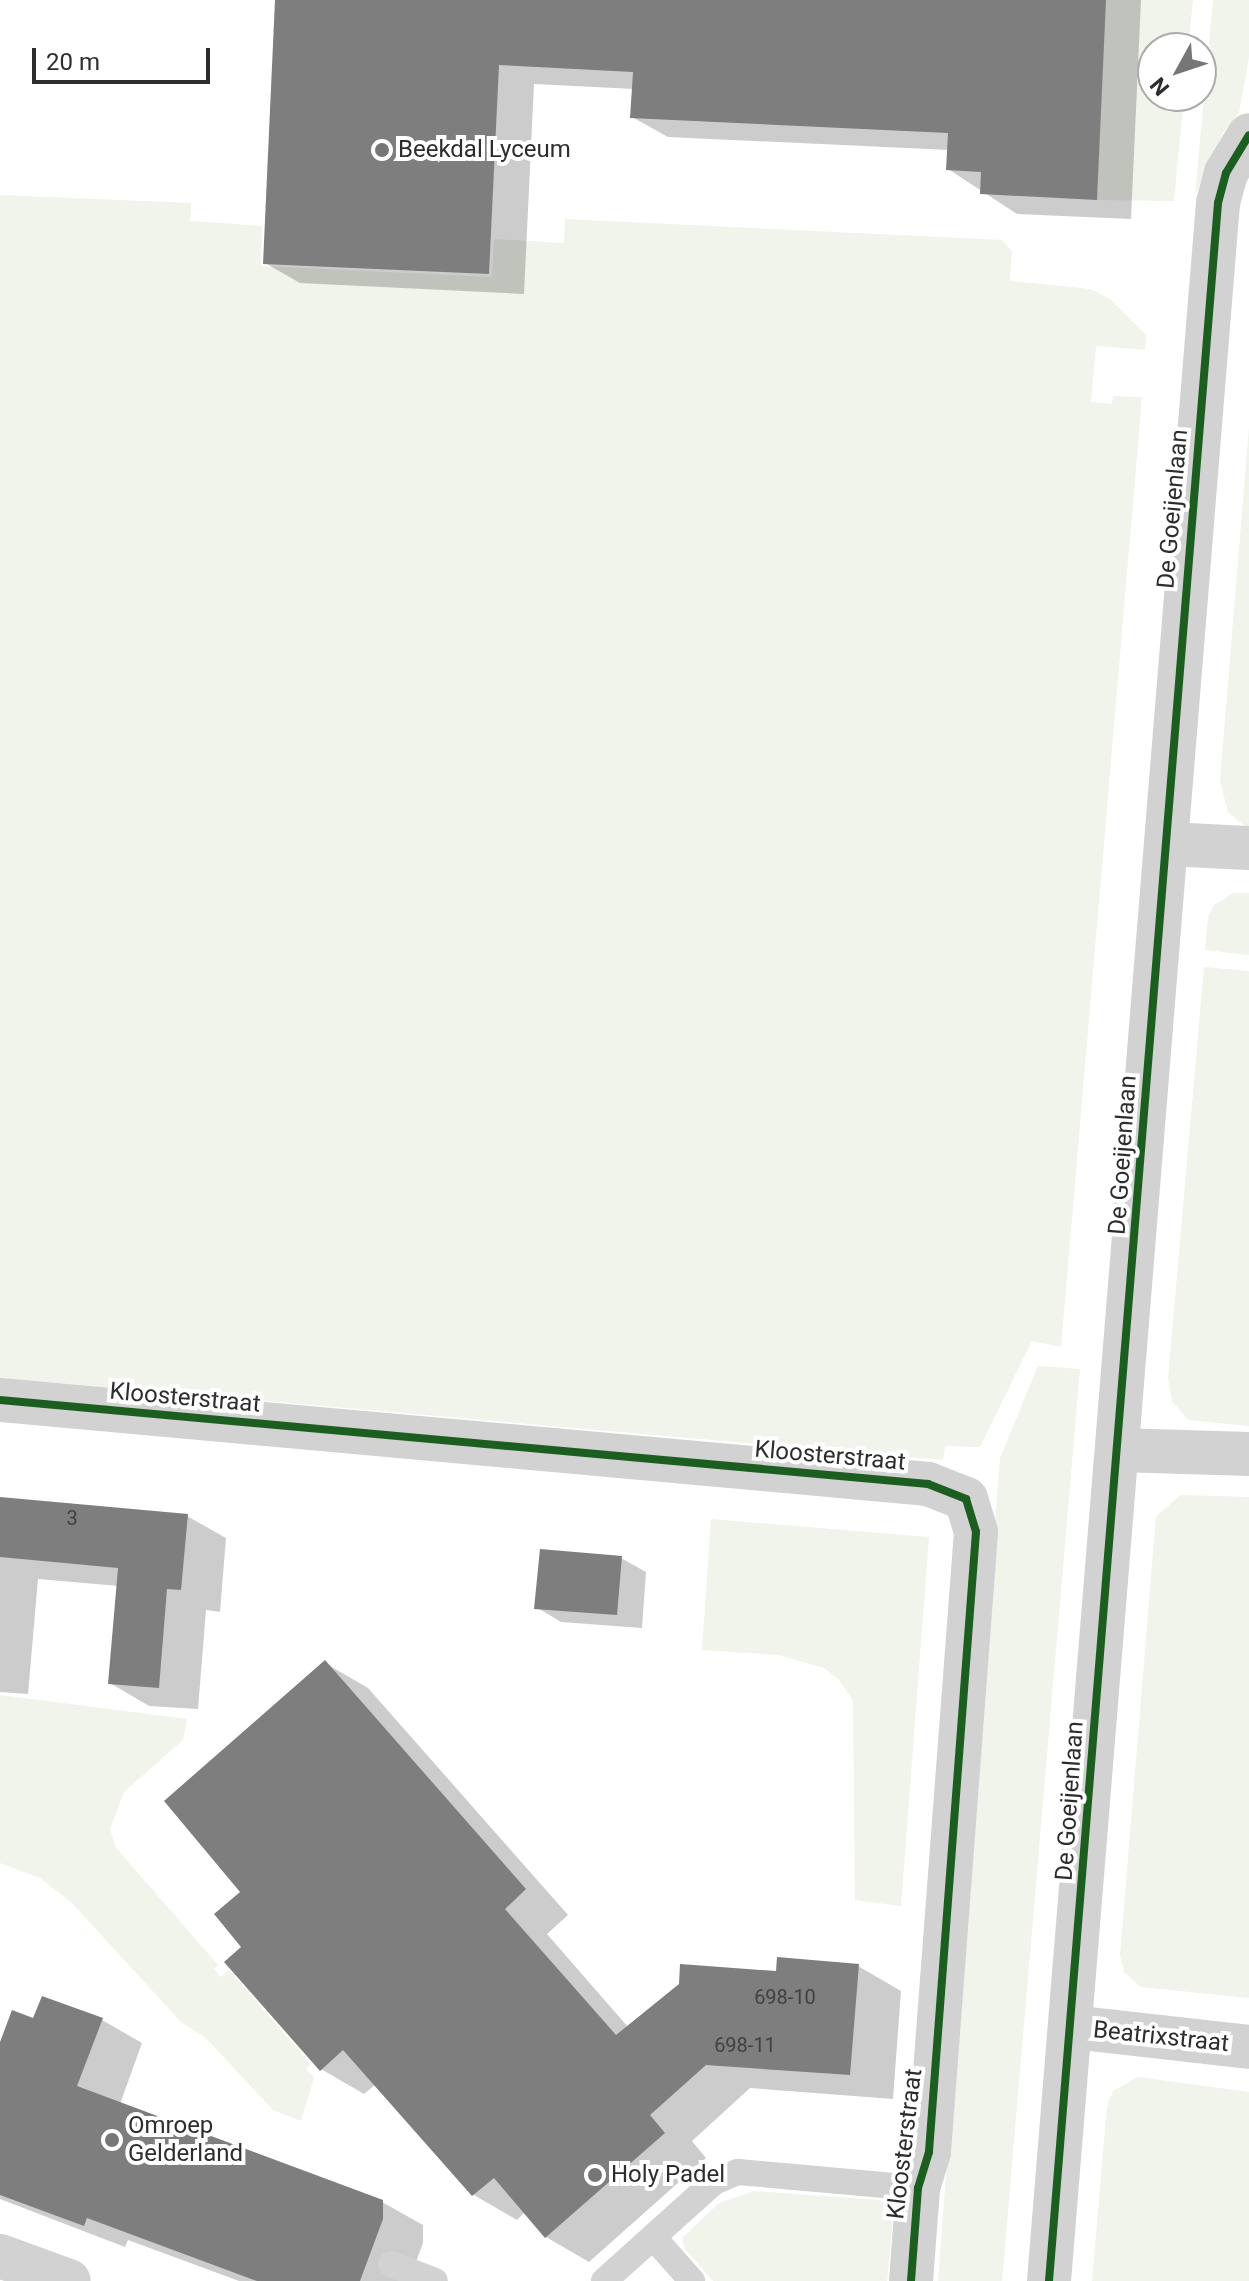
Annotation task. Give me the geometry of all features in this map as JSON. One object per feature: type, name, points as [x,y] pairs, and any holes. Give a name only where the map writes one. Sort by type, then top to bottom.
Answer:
[{"type":"street","name":"De Goeijenlaan","points":[[1049,2281],[1218,203],[1226,173],[1249,135]]},
{"type":"street","points":[[1167,844],[1249,848]]},
{"type":"street","name":"Kloosterstraat","points":[[0,1400],[928,1484],[966,1499],[976,1532],[929,2152],[918,2188],[911,2281]]},
{"type":"street","points":[[1118,1450],[1249,1454]]},
{"type":"street","name":"Beatrixstraat","points":[[1072,2027],[1249,2047]]},
{"type":"street","points":[[0,2256],[69,2281]]},
{"type":"lane","name":"Kloosterstraat","points":[[604,2281],[714,2182],[738,2172],[918,2188]]},
{"type":"lane","points":[[653,2237],[692,2281]]},
{"type":"lane","points":[[391,2264],[435,2281]]},
{"type":"shaded area","points":[[1105,0],[1193,0],[1190,32],[1137,32],[1137,112],[1182,112],[1174,201],[1097,200]]},
{"type":"shaded area","points":[[1213,0],[1249,0],[1249,57],[1239,113],[1223,133],[1195,195],[1203,112],[1217,112],[1217,32],[1210,32]]},
{"type":"shaded area","points":[[0,195],[191,203],[190,221],[262,226],[261,266],[492,277],[494,239],[564,243],[565,219],[1002,240],[1012,251],[1010,281],[1091,289],[1110,299],[1146,335],[1145,350],[1096,346],[1091,402],[1112,404],[1113,396],[1142,397],[1061,1347],[1032,1341],[980,1447],[945,1446],[943,1460],[0,1378]]},
{"type":"shaded area","points":[[1249,427],[1249,830],[1228,812],[1220,781]]},
{"type":"shaded area","points":[[1233,893],[1249,893],[1249,955],[1205,950],[1208,917],[1214,905]]},
{"type":"shaded area","points":[[1204,967],[1249,971],[1249,1426],[1188,1420],[1172,1401],[1168,1379]]},
{"type":"shaded area","points":[[1038,1366],[1080,1369],[1002,2281],[938,2281],[1000,1458]]},
{"type":"shaded area","points":[[1180,1495],[1249,1497],[1249,1998],[1141,1987],[1124,1972],[1120,1955],[1156,1517]]},
{"type":"shaded area","points":[[711,1519],[929,1537],[901,1906],[855,1900],[853,1701],[839,1680],[824,1668],[779,1655],[702,1650]]},
{"type":"shaded area","points":[[0,1695],[187,1719],[183,1740],[124,1792],[110,1829],[116,1848],[218,1965],[214,1969],[221,1977],[229,1970],[311,2064],[306,2069],[314,2078],[301,2121],[273,2110],[205,2037],[181,2022],[72,1903],[40,1878],[0,1863]]},
{"type":"shaded area","points":[[1138,2077],[1249,2092],[1249,2281],[1092,2281],[1107,2107],[1113,2091]]},
{"type":"shaded area","points":[[754,2191],[879,2200],[889,2206],[893,2217],[887,2281],[713,2281],[685,2249],[682,2238],[719,2203]]},
{"type":"building","name":"Beekdal Lyceum","points":[[275,0],[1106,0],[1097,200],[980,194],[981,172],[946,170],[948,133],[630,118],[633,72],[499,65],[489,274],[263,264]]},
{"type":"building","points":[[0,1497],[188,1514],[181,1590],[167,1589],[159,1688],[108,1684],[118,1568],[0,1557]]},
{"type":"building","points":[[540,1549],[622,1556],[617,1615],[534,1609]]},
{"type":"building","points":[[325,1660],[526,1889],[505,1909],[616,2035],[679,1984],[680,1964],[776,1971],[777,1957],[859,1964],[850,2075],[706,2065],[650,2115],[665,2133],[545,2238],[494,2178],[472,2196],[343,2050],[320,2071],[224,1962],[241,1947],[214,1914],[240,1892],[164,1801]]},
{"type":"building","name":"Omroep Gelderland","points":[[42,1996],[103,2018],[77,2086],[383,2200],[383,2219],[360,2281],[257,2281],[87,2218],[84,2226],[0,2195],[0,2042],[12,2010],[33,2018]]},
{"type":"cycle path","points":[[1049,2281],[1218,203],[1226,173],[1249,135]]},
{"type":"cycle path","points":[[0,1400],[928,1484],[966,1499],[976,1532],[929,2152],[918,2188],[911,2281]]},
{"type":"place","name":"Beekdal Lyceum","points":[[382,150]]},
{"type":"place","name":"Omroep Gelderland","points":[[112,2140]]},
{"type":"place","name":"Holy Padel","points":[[595,2175]]}]
